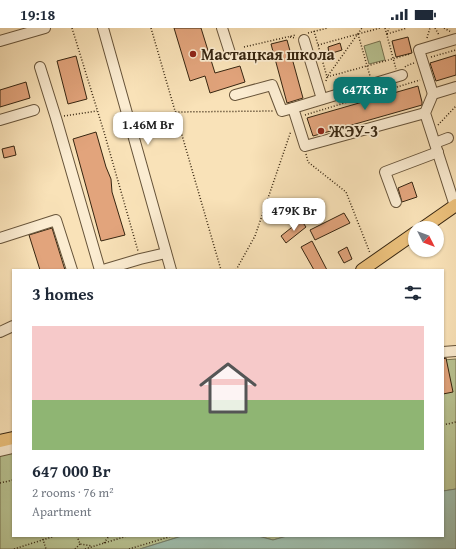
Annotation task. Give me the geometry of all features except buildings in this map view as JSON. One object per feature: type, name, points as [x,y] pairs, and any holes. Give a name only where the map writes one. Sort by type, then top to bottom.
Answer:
[{"type":"main road","points":[[434,221],[456,206]]},
{"type":"main road","points":[[363,269],[408,238]]},
{"type":"main road","points":[[0,441],[12,438]]},
{"type":"street","points":[[0,41],[45,28]]},
{"type":"street","points":[[103,28],[171,269]]},
{"type":"street","points":[[222,28],[230,52]]},
{"type":"street","points":[[304,36],[321,97]]},
{"type":"street","points":[[456,39],[419,50],[433,94],[425,113],[456,206]]},
{"type":"street","points":[[40,67],[100,269]]},
{"type":"street","points":[[235,95],[272,86],[282,111],[321,97],[400,76]]},
{"type":"street","points":[[433,94],[456,86]]},
{"type":"street","points":[[293,108],[305,146],[425,113]]},
{"type":"street","points":[[0,120],[34,110]]},
{"type":"street","points":[[396,202],[385,172],[436,147],[448,138]]},
{"type":"street","points":[[0,238],[56,220],[72,269]]},
{"type":"street","points":[[106,269],[166,253]]},
{"type":"street","points":[[0,332],[12,326]]},
{"type":"street","points":[[444,352],[456,351]]},
{"type":"street","points":[[0,451],[12,448]]},
{"type":"path","points":[[72,28],[140,259]]},
{"type":"path","points":[[151,28],[222,269]]},
{"type":"path","points":[[244,47],[290,37],[304,36],[314,31],[328,28]]},
{"type":"path","points":[[321,97],[327,77],[362,28]]},
{"type":"path","points":[[317,45],[380,28]]},
{"type":"path","points":[[385,28],[393,59],[400,76]]},
{"type":"path","points":[[387,34],[389,28]]},
{"type":"path","points":[[387,34],[407,28]]},
{"type":"path","points":[[314,31],[327,77]]},
{"type":"path","points":[[358,34],[372,84]]},
{"type":"path","points":[[290,37],[304,36]]},
{"type":"path","points":[[327,77],[393,59],[456,50]]},
{"type":"path","points":[[400,76],[406,66],[421,56]]},
{"type":"path","points":[[237,269],[255,236],[295,118],[428,78]]},
{"type":"path","points":[[431,132],[456,106]]},
{"type":"path","points":[[56,118],[97,111]]},
{"type":"path","points":[[138,123],[176,112],[282,111]]},
{"type":"path","points":[[305,146],[308,162],[346,192],[372,256]]},
{"type":"path","points":[[444,425],[456,422]]},
{"type":"path","points":[[0,483],[12,480]]},
{"type":"path","points":[[14,549],[51,537]]},
{"type":"path","points":[[77,537],[80,544]]},
{"type":"path","points":[[104,543],[108,537]]},
{"type":"path","points":[[85,549],[124,537]]},
{"type":"path","points":[[129,549],[169,537]]},
{"type":"path","points":[[44,539],[46,549]]},
{"type":"path","points":[[80,544],[94,546]]},
{"type":"path","points":[[75,549],[80,544]]},
{"type":"green space","points":[[380,41],[385,60],[369,64],[364,46]]},
{"type":"green space","points":[[456,359],[456,489],[444,491],[444,360]]},
{"type":"green space","points":[[12,448],[12,537],[179,537],[140,549],[0,549],[0,451]]},
{"type":"green space","points":[[262,537],[284,537],[273,540]]},
{"type":"shaded area","points":[[456,489],[456,549],[140,549],[179,537],[262,537],[273,540],[284,537],[444,537],[444,491]]},
{"type":"place","name":"Мастацкая школа","points":[[193,54]]},
{"type":"place","name":"ЖЭУ-3","points":[[321,131]]}]
